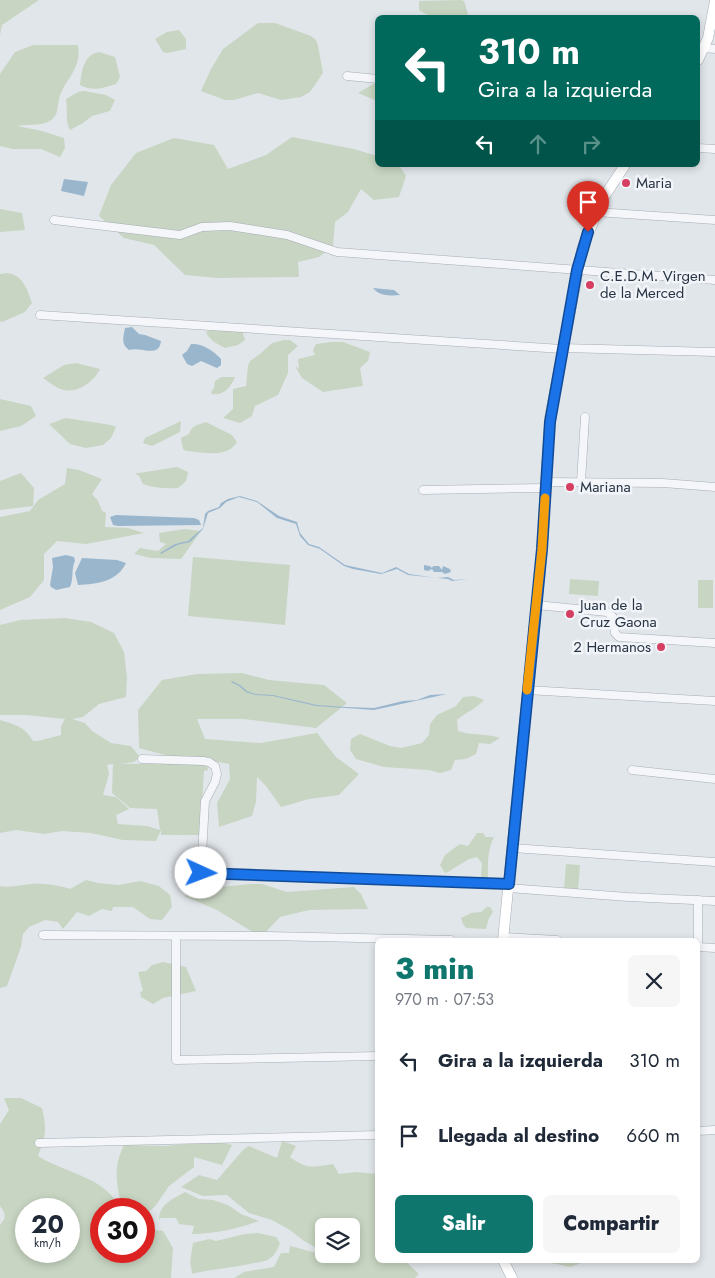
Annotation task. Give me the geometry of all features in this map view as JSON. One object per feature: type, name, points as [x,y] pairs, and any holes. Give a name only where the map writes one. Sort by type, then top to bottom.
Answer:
[{"type":"main road","points":[[700,56],[710,31],[715,0]]},
{"type":"main road","points":[[503,938],[537,605],[550,422],[562,348],[584,243],[602,200],[624,167]]},
{"type":"main road","points":[[504,1263],[512,1278]]},
{"type":"street","points":[[704,48],[715,49]]},
{"type":"street","points":[[347,76],[375,78]]},
{"type":"street","points":[[700,148],[715,149]]},
{"type":"street","points":[[596,212],[715,220]]},
{"type":"street","points":[[54,220],[180,235],[202,227],[230,226],[287,235],[336,252],[715,280]]},
{"type":"street","points":[[40,315],[562,348],[715,352]]},
{"type":"street","points":[[581,482],[585,417]]},
{"type":"street","points":[[423,490],[581,482],[663,483],[715,488]]},
{"type":"street","points":[[537,605],[607,612],[613,617],[615,633],[619,637],[715,642]]},
{"type":"street","points":[[527,690],[715,700]]},
{"type":"street","points":[[142,759],[209,762],[216,768],[216,782],[205,801],[201,873],[509,886],[628,897],[715,901]]},
{"type":"street","points":[[632,770],[715,779]]},
{"type":"street","points":[[512,848],[715,862]]},
{"type":"street","points":[[698,900],[698,938]]},
{"type":"street","points":[[43,935],[375,939]]},
{"type":"street","points":[[176,936],[176,1060],[375,1056]]},
{"type":"street","points":[[700,947],[715,948]]},
{"type":"street","points":[[700,1131],[715,1130]]},
{"type":"street","points":[[39,1143],[375,1135]]},
{"type":"green space","points":[[0,0],[39,0],[2,25],[0,35]]},
{"type":"green space","points":[[461,0],[464,1],[468,14],[428,15],[419,10],[419,1]]},
{"type":"green space","points":[[258,23],[275,23],[311,36],[316,40],[323,73],[310,92],[301,97],[281,100],[258,93],[234,100],[225,100],[201,91],[223,49]]},
{"type":"green space","points":[[179,30],[186,39],[186,49],[167,53],[163,52],[155,39],[167,32]]},
{"type":"green space","points":[[33,45],[78,45],[79,54],[75,68],[61,92],[57,112],[54,117],[44,123],[17,126],[64,138],[65,148],[60,157],[41,149],[13,149],[0,146],[0,74],[15,52]]},
{"type":"green space","points":[[99,52],[115,57],[120,77],[116,84],[94,89],[80,85],[86,60]]},
{"type":"green space","points":[[375,83],[375,100],[358,93]]},
{"type":"green space","points":[[84,91],[106,95],[115,100],[110,111],[92,116],[70,130],[66,99],[78,92]]},
{"type":"green space","points":[[292,137],[354,149],[375,155],[375,167],[400,167],[406,176],[399,197],[374,200],[361,189],[348,212],[335,222],[333,246],[319,257],[298,262],[299,277],[218,278],[185,275],[154,245],[124,238],[99,216],[111,185],[136,153],[174,138],[214,145],[228,169],[266,155]]},
{"type":"green space","points":[[0,209],[22,213],[25,230],[0,232]]},
{"type":"green space","points":[[7,273],[21,280],[32,303],[25,312],[2,322],[0,321],[0,274]]},
{"type":"green space","points":[[214,329],[242,331],[245,340],[238,345],[225,348],[208,336],[206,332]]},
{"type":"green space","points":[[290,340],[298,346],[288,355],[288,373],[278,395],[255,406],[252,416],[240,423],[223,418],[233,409],[233,389],[246,386],[250,361],[272,343]]},
{"type":"green space","points":[[343,342],[370,352],[368,361],[360,368],[363,386],[323,392],[302,378],[295,366],[299,369],[298,359],[315,355],[313,350],[316,344]]},
{"type":"green space","points":[[76,363],[100,369],[90,382],[75,390],[61,389],[43,378],[64,365]]},
{"type":"green space","points":[[221,377],[235,377],[226,390],[220,394],[212,394],[215,381]]},
{"type":"green space","points":[[0,399],[31,406],[36,416],[21,426],[0,431]]},
{"type":"green space","points":[[66,418],[116,427],[111,438],[103,445],[86,448],[70,444],[49,424]]},
{"type":"green space","points":[[181,421],[180,432],[152,446],[143,443],[145,438]]},
{"type":"green space","points":[[206,422],[232,435],[237,442],[233,447],[221,453],[186,451],[183,449],[181,438],[189,434],[194,427]]},
{"type":"green space","points":[[177,467],[188,472],[186,481],[178,488],[160,488],[143,484],[135,473],[139,473]]},
{"type":"green space","points":[[67,468],[79,470],[102,479],[92,494],[98,501],[102,511],[106,513],[105,527],[128,528],[144,533],[86,544],[57,541],[44,554],[44,580],[30,597],[0,610],[0,517],[30,511],[38,500],[65,484]]},
{"type":"green space","points":[[21,473],[34,488],[33,506],[0,510],[0,481]]},
{"type":"green space","points":[[185,529],[201,531],[181,559],[151,558],[134,554],[140,548],[158,551],[166,544],[160,542],[159,533]]},
{"type":"green space","points":[[193,557],[290,565],[285,625],[188,616]]},
{"type":"green space","points":[[570,579],[599,581],[598,596],[569,594]]},
{"type":"green space","points":[[698,580],[713,580],[713,608],[698,608]]},
{"type":"green space","points":[[65,618],[91,622],[114,633],[124,652],[127,678],[126,697],[99,704],[83,717],[72,719],[85,723],[92,731],[111,743],[131,746],[140,757],[134,762],[120,764],[207,763],[208,770],[204,771],[200,835],[161,835],[161,830],[156,841],[123,840],[91,833],[62,831],[44,834],[16,830],[0,833],[0,720],[19,727],[33,741],[38,741],[61,735],[61,726],[65,719],[25,715],[0,715],[0,625],[20,620]],"holes":[[[113,764],[112,793],[130,808],[157,809],[160,830],[147,826],[118,824],[116,815],[129,809],[116,797],[103,795],[109,774],[107,765]]]},
{"type":"green space","points":[[242,673],[269,680],[324,685],[347,703],[316,728],[244,719],[197,719],[205,739],[261,743],[317,733],[336,757],[359,774],[339,795],[309,799],[281,807],[257,777],[256,802],[252,816],[219,827],[217,803],[230,779],[229,764],[197,758],[169,756],[139,748],[138,710],[162,680],[197,674]]},
{"type":"green space","points":[[474,696],[484,700],[457,720],[458,731],[500,738],[490,744],[479,743],[476,754],[466,759],[455,760],[451,770],[440,773],[429,770],[384,767],[356,759],[350,750],[351,739],[360,734],[390,746],[401,748],[422,743],[429,735],[430,724],[437,715],[456,706],[463,697]]},
{"type":"green space","points":[[477,833],[483,833],[486,837],[494,837],[489,852],[488,878],[486,880],[481,877],[482,863],[477,857],[469,859],[445,873],[440,865],[445,855],[460,844],[468,846]]},
{"type":"green space","points":[[566,864],[580,865],[578,890],[564,889]]},
{"type":"green space","points":[[86,880],[119,885],[140,881],[159,886],[170,895],[172,907],[162,920],[150,919],[133,907],[113,907],[112,911],[102,909],[89,916],[77,912],[63,929],[58,922],[45,920],[29,927],[23,934],[21,947],[7,986],[0,988],[0,886],[12,887],[41,884],[56,885],[70,889]]},
{"type":"green space","points":[[262,884],[287,892],[354,887],[361,894],[368,909],[309,910],[280,917],[261,937],[217,910],[184,896],[201,889]]},
{"type":"green space","points":[[490,907],[493,912],[486,929],[466,928],[461,918],[471,913],[481,912]]},
{"type":"green space","points":[[163,962],[186,967],[196,991],[163,998],[153,1004],[141,997],[140,992],[143,991],[138,972],[146,971],[152,965]]},
{"type":"green space","points":[[4,1098],[21,1098],[42,1108],[45,1132],[38,1156],[96,1183],[113,1198],[90,1198],[90,1263],[155,1263],[155,1230],[163,1231],[173,1248],[171,1278],[0,1278],[0,1225],[5,1218],[0,1206],[0,1124],[9,1110]]},
{"type":"green space","points":[[217,1141],[232,1145],[222,1165],[194,1157],[194,1167],[169,1186],[155,1206],[155,1198],[120,1198],[117,1172],[124,1145],[165,1146]]},
{"type":"green space","points":[[282,1141],[296,1146],[290,1157],[306,1166],[316,1167],[333,1164],[339,1174],[356,1172],[375,1174],[375,1263],[407,1263],[419,1274],[415,1278],[234,1278],[244,1272],[274,1267],[281,1253],[289,1253],[290,1246],[315,1253],[315,1263],[360,1263],[360,1218],[315,1218],[315,1247],[272,1220],[249,1213],[227,1195],[203,1196],[181,1187],[199,1175],[217,1180],[243,1150],[249,1146],[277,1158]]},
{"type":"green space","points":[[185,1192],[199,1199],[213,1200],[228,1205],[241,1214],[259,1221],[226,1230],[192,1234],[194,1226],[179,1224],[176,1218],[160,1218],[159,1220],[164,1206]]},
{"type":"green space","points":[[258,1233],[276,1237],[280,1243],[275,1254],[267,1260],[191,1274],[190,1262],[193,1243],[209,1239],[216,1241]]},
{"type":"green space","points":[[551,1263],[582,1263],[570,1267]]},
{"type":"water","points":[[64,179],[88,182],[84,196],[61,191]]},
{"type":"water","points":[[373,288],[394,290],[400,295],[382,294]]},
{"type":"water","points":[[132,327],[139,334],[161,341],[160,346],[153,351],[129,350],[126,348],[123,340],[125,328]]},
{"type":"water","points":[[191,344],[203,346],[211,350],[221,359],[221,365],[217,368],[201,361],[192,366],[187,364],[182,355]]},
{"type":"water","points":[[240,496],[257,501],[279,516],[297,522],[300,533],[309,544],[319,547],[345,565],[382,573],[396,567],[409,574],[435,578],[408,575],[397,569],[381,574],[344,566],[320,549],[308,545],[300,536],[296,524],[277,518],[257,502],[239,497],[226,502],[220,508],[208,513],[203,529],[190,542],[177,545],[160,553],[175,544],[188,541],[203,528],[205,514],[208,511],[219,507],[221,503],[228,499]]},
{"type":"water","points":[[116,515],[194,518],[199,520],[201,525],[118,526],[113,525],[110,517]]},
{"type":"water","points":[[66,555],[74,557],[75,561],[71,584],[70,587],[56,590],[50,585],[53,567],[52,558]]},
{"type":"water","points":[[82,558],[117,560],[126,563],[117,574],[106,581],[78,585],[75,573]]},
{"type":"water","points":[[424,565],[432,568],[433,566],[439,566],[442,570],[443,566],[450,569],[451,572],[445,574],[434,572],[432,569],[424,570]]},
{"type":"water","points":[[448,577],[454,580],[468,579],[452,581],[438,578]]},
{"type":"water","points":[[232,681],[255,694],[273,695],[317,705],[346,707],[374,708],[403,701],[417,700],[430,695],[447,694],[374,710],[316,706],[273,696],[255,695],[246,692]]},
{"type":"slow traffic","points":[[527,690],[537,605],[545,498]]},
{"type":"place","name":"Maria","points":[[626,183]]},
{"type":"place","name":"C.E.D.M. Virgen de la Merced","points":[[590,285]]},
{"type":"place","name":"Mariana","points":[[570,487]]},
{"type":"place","name":"Juan de la Cruz Gaona","points":[[570,614]]},
{"type":"place","name":"2 Hermanos","points":[[661,647]]},
{"type":"route","points":[[201,873],[509,884],[542,549],[550,422],[577,270],[588,232]]}]
